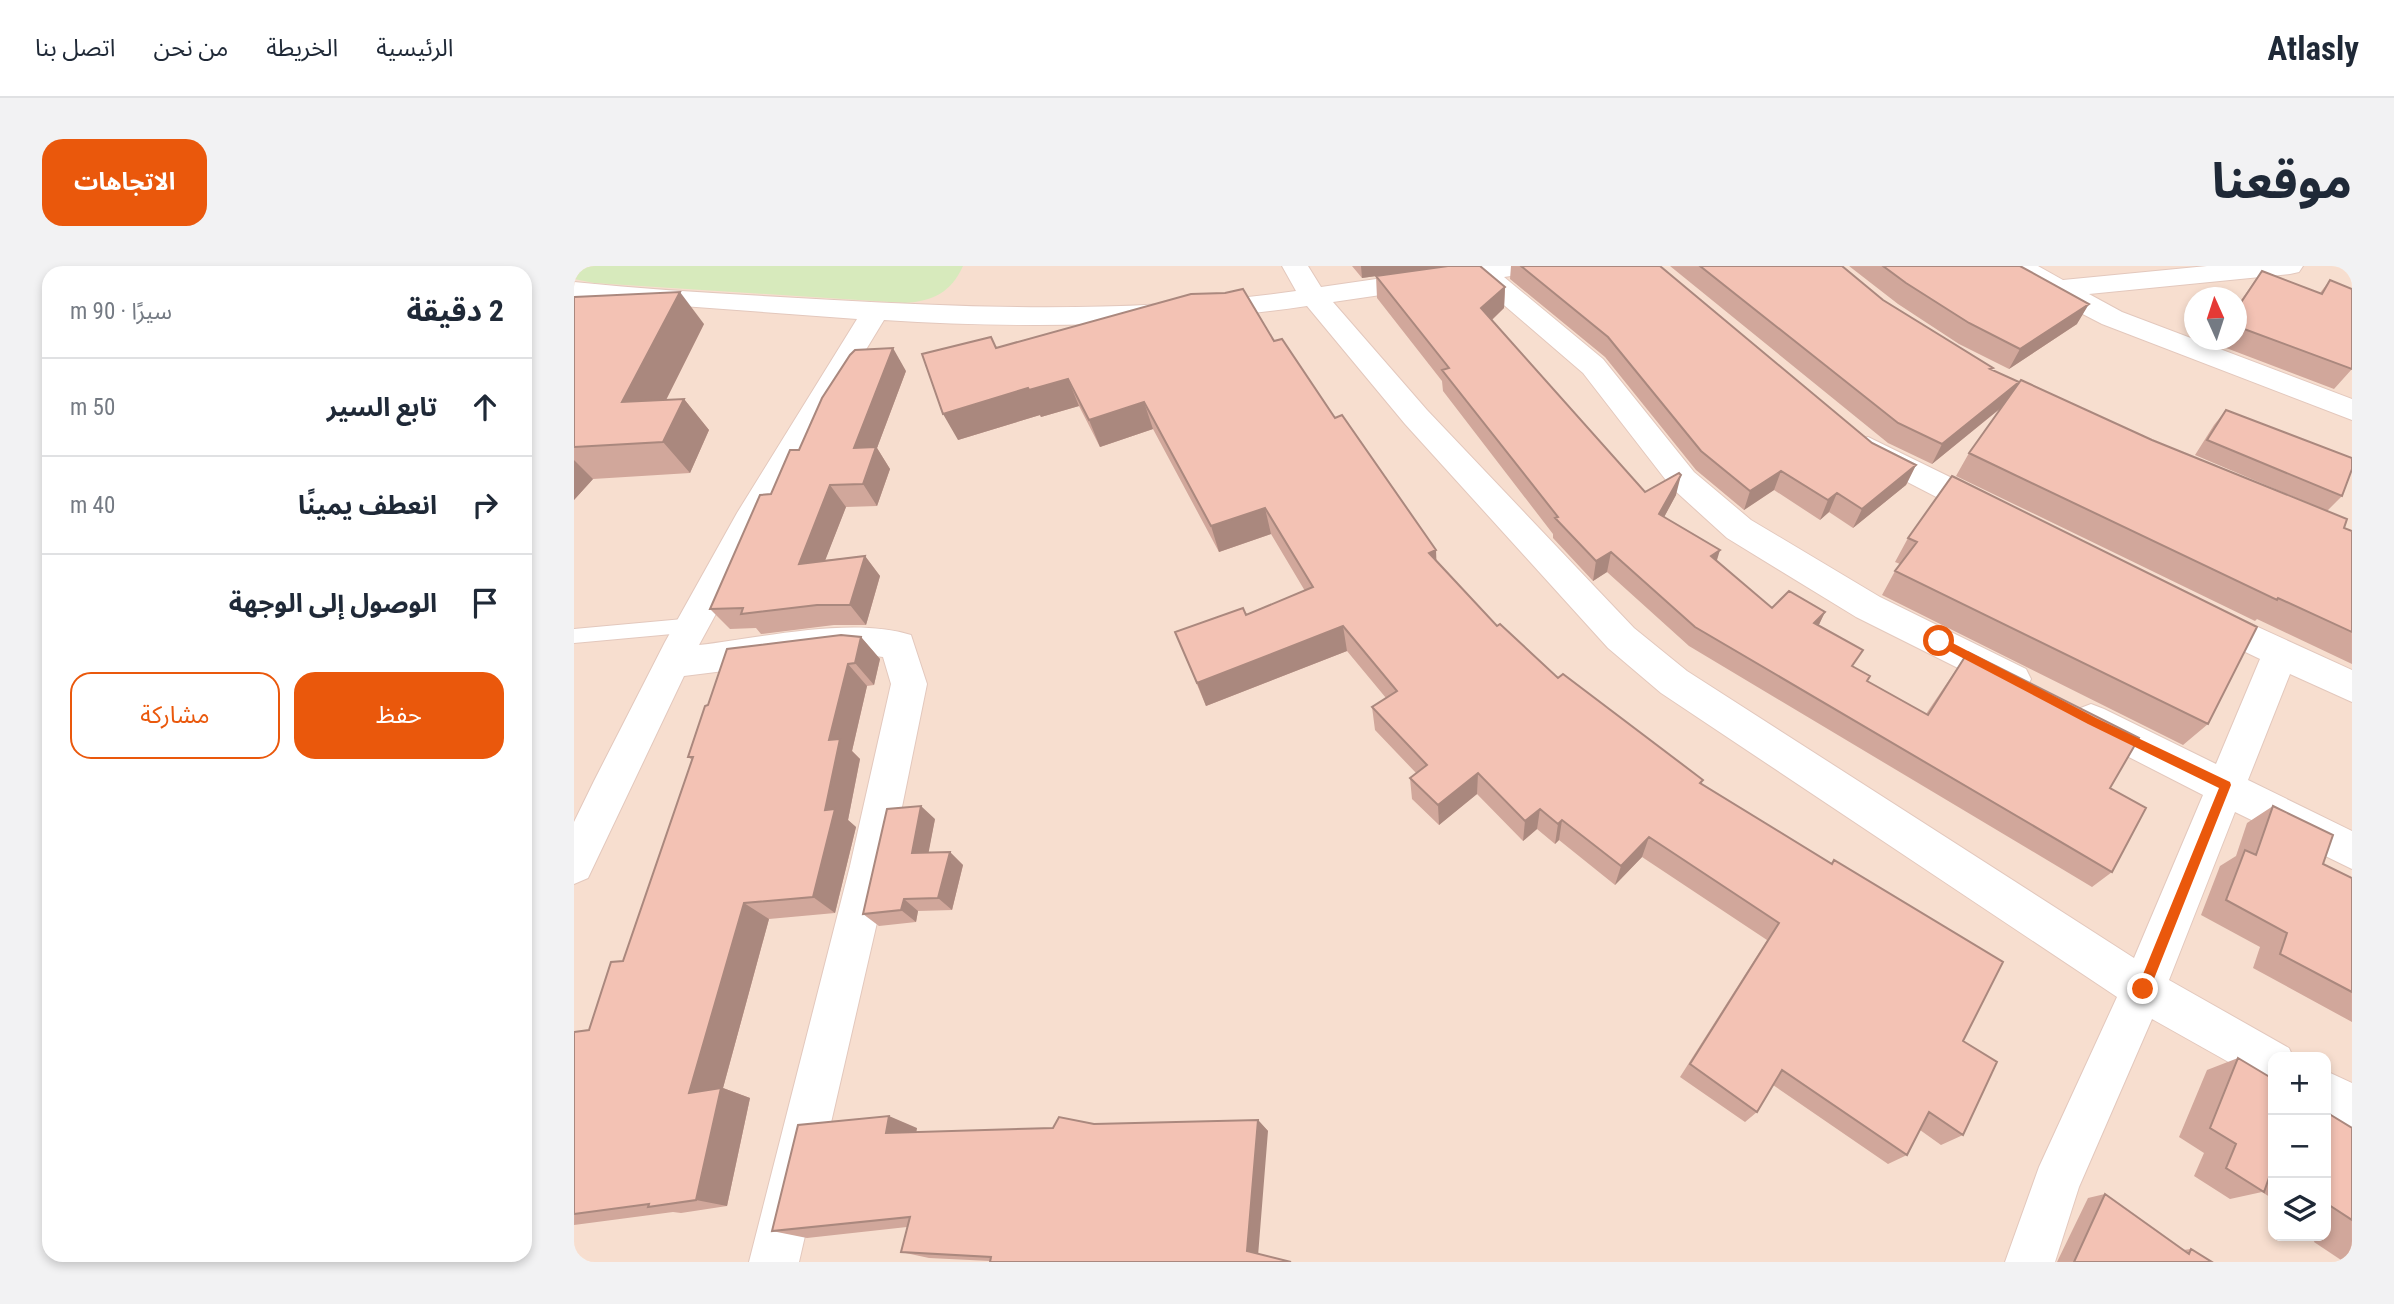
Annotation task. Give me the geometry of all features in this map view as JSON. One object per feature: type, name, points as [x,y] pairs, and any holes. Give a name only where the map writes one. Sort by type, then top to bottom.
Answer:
[{"type":"street","points":[[574,290],[641,298],[876,311],[995,316],[1134,316],[1234,308],[1304,281],[1529,266]]},
{"type":"street","points":[[2018,266],[2112,318],[2352,410]]},
{"type":"street","points":[[2056,289],[2290,266]]},
{"type":"street","points":[[1481,271],[1535,320],[1593,366],[1683,480],[1739,529],[1868,607],[2226,785],[2352,851]]},
{"type":"street","points":[[1304,281],[1426,427],[1620,638],[1648,662],[1674,682],[2143,989],[2268,1061]]},
{"type":"street","points":[[574,865],[673,663],[809,414],[876,311]]},
{"type":"street","points":[[1842,427],[1876,453],[2010,520]]},
{"type":"street","points":[[2182,606],[2352,687]]},
{"type":"street","points":[[673,663],[860,640],[898,645],[909,684],[870,866],[774,1262]]},
{"type":"street","points":[[2030,1262],[2056,1184],[2143,989],[2280,654]]},
{"type":"street","points":[[2331,1097],[2352,1109]]},
{"type":"lane","points":[[574,636],[694,625]]},
{"type":"shaded area","points":[[574,266],[2352,266],[2352,1262],[574,1262]]},
{"type":"green space","points":[[574,266],[963,266],[953,282],[940,294],[905,303],[594,283],[574,279]]},
{"type":"building","points":[[1448,266],[1480,266],[1505,287],[1481,308],[1645,492],[1679,473],[1681,475],[1659,514],[1720,550],[1711,556],[1772,608],[1789,591],[1825,612],[1814,623],[1863,650],[1852,666],[1870,676],[1867,681],[1928,715],[1968,652],[2139,738],[2110,788],[2146,808],[2112,872],[1695,627],[1611,552],[1596,561],[1555,518],[1558,517],[1442,370],[1449,368],[1376,276]]},
{"type":"building","points":[[1521,266],[1660,266],[1872,443],[1916,465],[1862,509],[1837,493],[1828,500],[1781,471],[1750,491],[1701,451],[1608,337]]},
{"type":"building","points":[[1700,266],[1842,266],[1883,300],[1993,368],[1990,369],[2019,382],[1942,444],[1898,423]]},
{"type":"building","points":[[1883,266],[2020,266],[2089,304],[2020,349],[1969,323]]},
{"type":"building","points":[[2262,271],[2322,294],[2330,280],[2352,289],[2352,369],[2247,330],[2247,294]]},
{"type":"building","points":[[1243,289],[1274,341],[1282,339],[1335,418],[1342,415],[1436,550],[1429,553],[1497,626],[1500,624],[1558,678],[1563,674],[1703,780],[1700,783],[1832,864],[1834,860],[2003,962],[1963,1041],[1997,1062],[1963,1135],[1929,1112],[1907,1155],[1782,1070],[1757,1112],[1690,1064],[1779,923],[1649,837],[1621,866],[1562,820],[1558,824],[1540,809],[1525,821],[1478,773],[1438,805],[1410,778],[1427,765],[1372,707],[1397,691],[1343,626],[1197,683],[1175,632],[1243,608],[1246,615],[1313,587],[1265,508],[1211,526],[1144,402],[1089,420],[1068,379],[1029,390],[1028,388],[943,414],[922,354],[991,337],[996,348],[1191,294],[1225,293]]},
{"type":"building","points":[[680,292],[622,402],[684,399],[663,442],[574,447],[574,297]]},
{"type":"building","points":[[893,348],[854,448],[876,447],[863,484],[830,485],[799,564],[865,556],[850,605],[817,605],[741,614],[743,608],[710,609],[760,495],[771,494],[790,450],[799,450],[822,398],[850,355],[855,350]]},
{"type":"building","points":[[2021,380],[2152,440],[2347,519],[2344,528],[2352,531],[2352,632],[2278,598],[2277,600],[1969,453]]},
{"type":"building","points":[[2226,410],[2352,458],[2352,469],[2342,496],[2207,440]]},
{"type":"building","points":[[1952,476],[2257,627],[2208,724],[1895,571],[1917,542],[1908,538]]},
{"type":"building","points":[[841,635],[861,637],[855,663],[848,664],[829,740],[840,739],[825,810],[835,809],[813,897],[744,903],[689,1093],[721,1088],[696,1200],[574,1214],[574,1032],[589,1030],[611,962],[623,961],[693,757],[688,757],[705,706],[708,705],[727,649]]},
{"type":"building","points":[[921,806],[912,853],[950,852],[938,898],[904,899],[901,910],[863,914],[887,809]]},
{"type":"building","points":[[2273,806],[2333,835],[2323,864],[2352,878],[2352,992],[2280,954],[2287,933],[2226,900],[2245,850],[2256,855]]},
{"type":"building","points":[[2238,1058],[2268,1076],[2268,1180],[2264,1192],[2226,1168],[2236,1144],[2210,1128]]},
{"type":"building","points":[[2331,1115],[2352,1128],[2352,1220],[2331,1206]]},
{"type":"building","points":[[889,1116],[886,1133],[1053,1128],[1059,1117],[1094,1124],[1258,1120],[1247,1251],[1291,1262],[990,1262],[991,1257],[901,1252],[910,1217],[772,1231],[798,1125]]},
{"type":"building","points":[[2105,1194],[2189,1254],[2191,1249],[2212,1262],[2074,1262]]},
{"type":"route","points":[[1939,641],[2092,721],[2226,785],[2143,989]]}]
